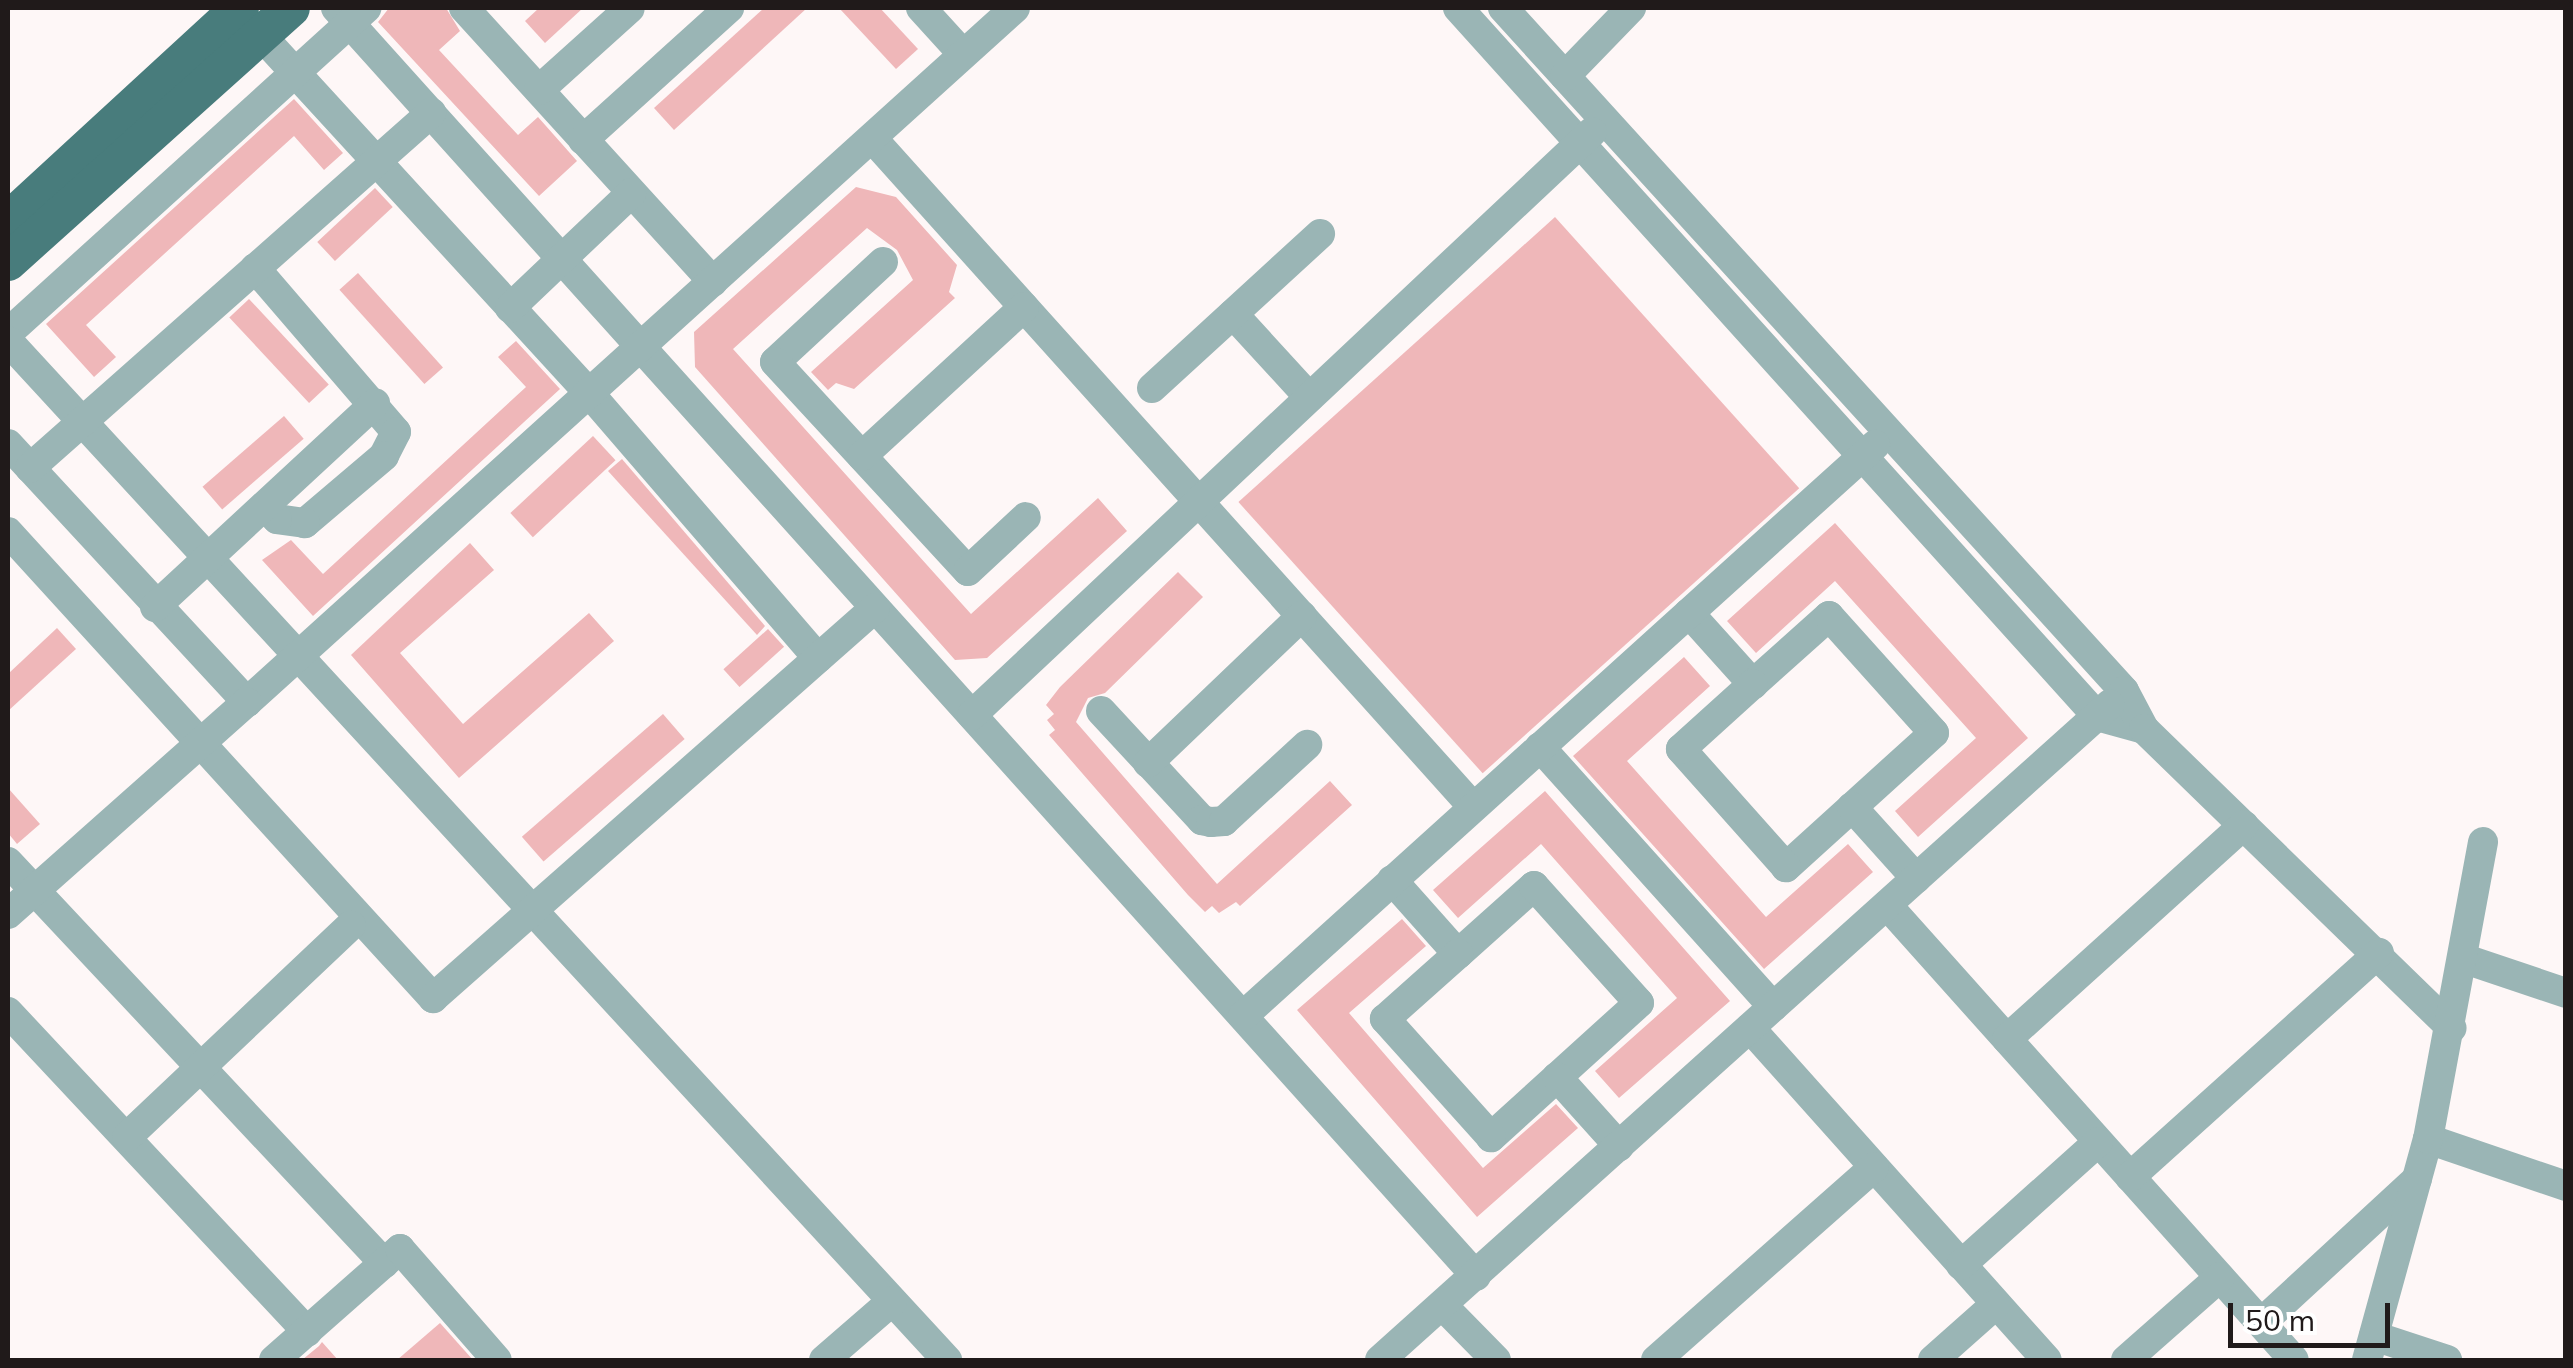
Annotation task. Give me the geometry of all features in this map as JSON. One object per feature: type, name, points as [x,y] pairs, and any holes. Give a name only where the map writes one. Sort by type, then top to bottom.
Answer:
[{"type":"main road","points":[[8,220],[246,18],[291,8]]},
{"type":"main road","points":[[8,262],[246,18]]},
{"type":"street","points":[[539,90],[630,8]]},
{"type":"street","points":[[583,140],[729,8]]},
{"type":"street","points":[[921,8],[964,54]]},
{"type":"street","points":[[8,914],[199,742],[300,658],[964,54],[983,18],[1015,8]]},
{"type":"street","points":[[1458,8],[2097,716],[2144,729]]},
{"type":"street","points":[[1503,8],[1892,430],[2124,691],[2144,729],[2379,953],[2450,1028]]},
{"type":"street","points":[[1565,76],[1631,8]]},
{"type":"street","points":[[477,12],[539,90],[712,282]]},
{"type":"street","points":[[8,334],[293,73],[351,13],[431,112],[1476,1276]]},
{"type":"street","points":[[246,18],[590,394],[818,658]]},
{"type":"street","points":[[30,468],[431,112]]},
{"type":"street","points":[[972,715],[1605,120]]},
{"type":"street","points":[[872,138],[1473,807]]},
{"type":"street","points":[[510,308],[631,193]]},
{"type":"street","points":[[1152,388],[1320,234]]},
{"type":"street","points":[[883,262],[776,362],[968,571],[1026,517]]},
{"type":"street","points":[[256,268],[396,432],[384,456],[304,523],[276,519],[264,506]]},
{"type":"street","points":[[862,456],[1024,307]]},
{"type":"street","points":[[1233,314],[1309,397]]},
{"type":"street","points":[[8,341],[947,1360]]},
{"type":"street","points":[[154,607],[210,560],[375,403]]},
{"type":"street","points":[[1243,1016],[1892,430]]},
{"type":"street","points":[[8,444],[154,607],[247,702]]},
{"type":"street","points":[[8,532],[433,998],[876,608]]},
{"type":"street","points":[[1689,613],[1753,684]]},
{"type":"street","points":[[1148,763],[1302,616]]},
{"type":"street","points":[[1829,616],[1934,734],[1786,866],[1681,749],[1753,684],[1829,616]]},
{"type":"street","points":[[1380,1360],[2124,691]]},
{"type":"street","points":[[1101,711],[1202,820],[1224,821],[1307,745]]},
{"type":"street","points":[[1540,747],[1773,1007]]},
{"type":"street","points":[[1852,807],[1916,878]]},
{"type":"street","points":[[2006,1039],[2244,825]]},
{"type":"street","points":[[2447,1360],[2370,1348],[2428,1139],[2465,959],[2484,842]]},
{"type":"street","points":[[8,862],[384,1263]]},
{"type":"street","points":[[1392,880],[1458,954]]},
{"type":"street","points":[[1534,886],[1639,1004],[1491,1137],[1386,1019],[1458,954],[1534,886]]},
{"type":"street","points":[[1886,905],[2294,1360]]},
{"type":"street","points":[[127,1137],[351,925]]},
{"type":"street","points":[[2130,1177],[2379,953]]},
{"type":"street","points":[[2465,959],[2566,993]]},
{"type":"street","points":[[8,1012],[307,1332]]},
{"type":"street","points":[[1750,1028],[2047,1360]]},
{"type":"street","points":[[1557,1077],[1619,1146]]},
{"type":"street","points":[[2428,1139],[2566,1186]]},
{"type":"street","points":[[1961,1265],[2098,1142]]},
{"type":"street","points":[[1656,1360],[1874,1167]]},
{"type":"street","points":[[2260,1323],[2417,1179]]},
{"type":"street","points":[[274,1360],[400,1250],[498,1360]]},
{"type":"street","points":[[2126,1360],[2220,1277]]},
{"type":"street","points":[[824,1360],[892,1301]]},
{"type":"street","points":[[1933,1360],[1996,1304]]},
{"type":"street","points":[[1442,1305],[1496,1360]]},
{"type":"building","points":[[389,8],[446,8],[460,31],[439,50],[518,135],[538,117],[577,161],[539,196],[378,22]]},
{"type":"building","points":[[539,8],[583,8],[545,43],[525,21]]},
{"type":"building","points":[[764,8],[807,8],[674,130],[654,108]]},
{"type":"building","points":[[839,8],[880,8],[918,49],[896,69]]},
{"type":"building","points":[[294,99],[343,153],[324,170],[294,136],[86,325],[116,357],[94,377],[46,324]]},
{"type":"building","points":[[856,187],[896,197],[957,265],[949,292],[955,298],[854,389],[836,383],[828,390],[811,372],[913,280],[897,250],[867,228],[733,349],[971,614],[1098,498],[1127,531],[987,658],[955,660],[695,367],[694,332]]},
{"type":"building","points":[[375,188],[393,207],[335,261],[317,242]]},
{"type":"building","points":[[1555,217],[1799,488],[1483,773],[1238,502]]},
{"type":"building","points":[[358,273],[443,367],[424,384],[339,290]]},
{"type":"building","points":[[249,299],[329,385],[309,403],[229,317]]},
{"type":"building","points":[[516,341],[560,389],[313,616],[262,560],[291,540],[323,574],[526,387],[498,357]]},
{"type":"building","points":[[284,416],[304,439],[222,509],[202,487]]},
{"type":"building","points":[[593,436],[616,460],[533,537],[510,513]]},
{"type":"building","points":[[622,459],[765,626],[757,635],[608,471]]},
{"type":"building","points":[[1835,523],[2028,738],[1918,837],[1895,811],[1976,738],[1835,581],[1756,653],[1727,621]]},
{"type":"building","points":[[470,543],[494,570],[400,653],[463,724],[589,613],[614,641],[459,778],[351,655]]},
{"type":"building","points":[[1178,572],[1203,597],[1105,693],[1088,698],[1076,722],[1217,884],[1330,781],[1352,805],[1240,906],[1236,902],[1219,913],[1212,906],[1205,912],[1188,895],[1049,735],[1055,730],[1047,720],[1054,714],[1046,705],[1060,687]]},
{"type":"building","points":[[57,628],[76,649],[8,711],[8,674]]},
{"type":"building","points":[[768,629],[784,647],[739,687],[723,669]]},
{"type":"building","points":[[1684,657],[1710,686],[1627,761],[1766,917],[1848,844],[1873,872],[1764,969],[1573,756]]},
{"type":"building","points":[[663,714],[685,739],[544,862],[522,837]]},
{"type":"building","points":[[8,788],[40,824],[17,844],[8,833]]},
{"type":"building","points":[[1545,791],[1730,1001],[1619,1098],[1595,1071],[1677,998],[1541,844],[1458,918],[1433,890]]},
{"type":"building","points":[[1402,919],[1426,946],[1349,1013],[1483,1168],[1556,1104],[1578,1128],[1477,1217],[1297,1010]]},
{"type":"building","points":[[440,1323],[473,1360],[397,1360]]},
{"type":"building","points":[[322,1342],[338,1360],[302,1360],[319,1346]]}]
